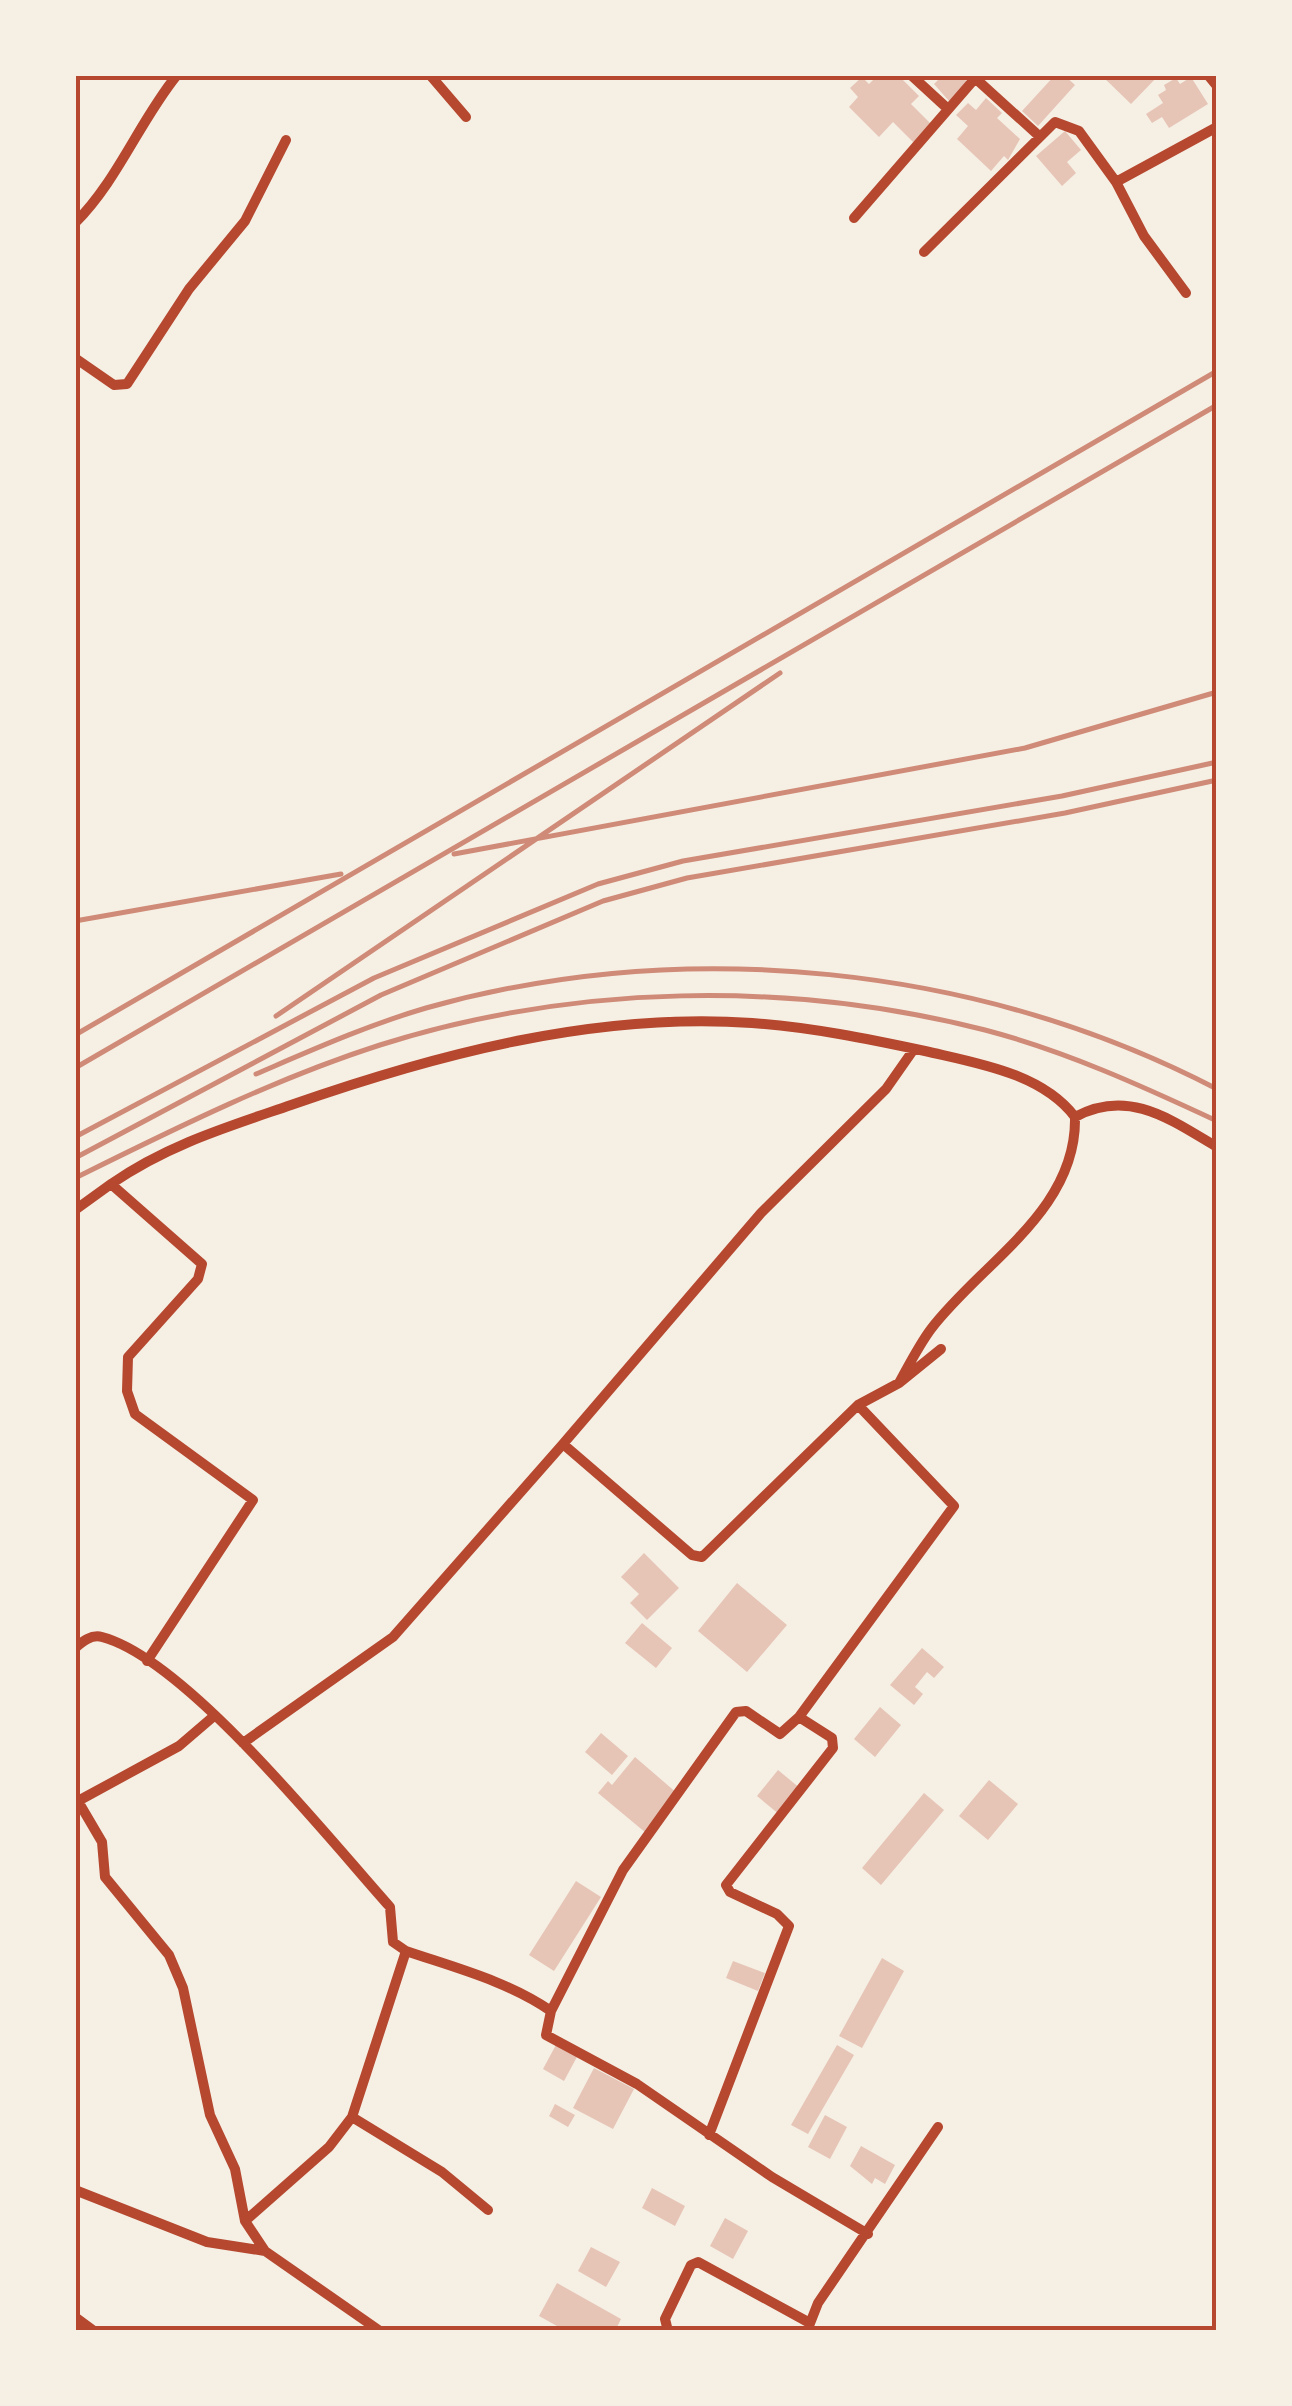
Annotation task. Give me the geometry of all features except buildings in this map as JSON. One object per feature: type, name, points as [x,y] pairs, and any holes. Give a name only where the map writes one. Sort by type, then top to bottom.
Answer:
[{"type":"street","points":[[75,223],[106,188],[149,112],[177,75]]},
{"type":"street","points":[[430,75],[466,117]]},
{"type":"street","points":[[911,75],[948,109]]},
{"type":"street","points":[[1208,75],[1217,86]]},
{"type":"street","points":[[854,218],[977,77],[1038,135]]},
{"type":"street","points":[[924,252],[1055,122],[1072,127],[1090,144],[1116,182],[1137,226],[1186,293]]},
{"type":"street","points":[[1116,182],[1217,127]]},
{"type":"street","points":[[75,358],[114,384],[127,384],[189,289],[245,220],[286,140]]},
{"type":"street","points":[[75,1210],[173,1146],[391,1070],[520,1042],[612,1027],[752,1023],[914,1049],[1035,1084],[1062,1100],[1075,1117],[1069,1163],[1046,1203],[1012,1249],[931,1328],[899,1383]]},
{"type":"street","points":[[244,1743],[393,1637],[761,1213],[886,1089],[914,1049]]},
{"type":"street","points":[[1075,1117],[1107,1103],[1132,1104],[1164,1115],[1217,1146]]},
{"type":"street","points":[[111,1184],[202,1264],[198,1279],[128,1357],[130,1406],[135,1414],[254,1500],[147,1661]]},
{"type":"street","points":[[563,1444],[692,1554],[702,1557],[858,1405],[899,1383],[941,1348]]},
{"type":"street","points":[[858,1405],[950,1496],[954,1506],[799,1717],[780,1734],[744,1710],[736,1712],[623,1870],[551,2011],[546,2035],[638,2084],[709,2135],[868,2234]]},
{"type":"street","points":[[75,1648],[89,1638],[101,1636],[147,1661],[244,1743],[390,1906],[393,1942],[406,1951],[519,1990],[551,2011]]},
{"type":"street","points":[[214,1716],[179,1746],[76,1798],[102,1842],[105,1876],[168,1955],[183,1988],[210,2114],[235,2169],[245,2220],[265,2251],[380,2331]]},
{"type":"street","points":[[709,2135],[789,1926],[777,1914],[730,1892],[726,1885],[833,1748],[832,1738],[799,1717]]},
{"type":"street","points":[[245,2220],[328,2147],[352,2117],[406,1951]]},
{"type":"street","points":[[352,2117],[442,2172],[488,2210]]},
{"type":"street","points":[[668,2331],[665,2318],[691,2265],[698,2262],[808,2326],[938,2127]]},
{"type":"street","points":[[75,2190],[194,2238],[265,2251]]},
{"type":"street","points":[[75,2317],[94,2331]]},
{"type":"railway","points":[[75,1035],[1217,371]]},
{"type":"railway","points":[[75,1068],[1217,405]]},
{"type":"railway","points":[[276,1016],[780,673]]},
{"type":"railway","points":[[454,854],[1025,748],[1217,692]]},
{"type":"railway","points":[[75,1137],[374,978],[598,884],[683,861],[1062,796],[1217,762]]},
{"type":"railway","points":[[75,1158],[381,995],[603,901],[687,878],[1065,813],[1217,780]]},
{"type":"railway","points":[[75,921],[341,874]]},
{"type":"railway","points":[[256,1074],[404,1015],[525,985],[626,972],[728,969],[829,975],[930,990],[1029,1014],[1125,1047],[1217,1089]]},
{"type":"railway","points":[[75,1178],[263,1089],[380,1045],[528,1010],[681,996],[835,1003],[985,1030],[1074,1059],[1217,1121]]}]
